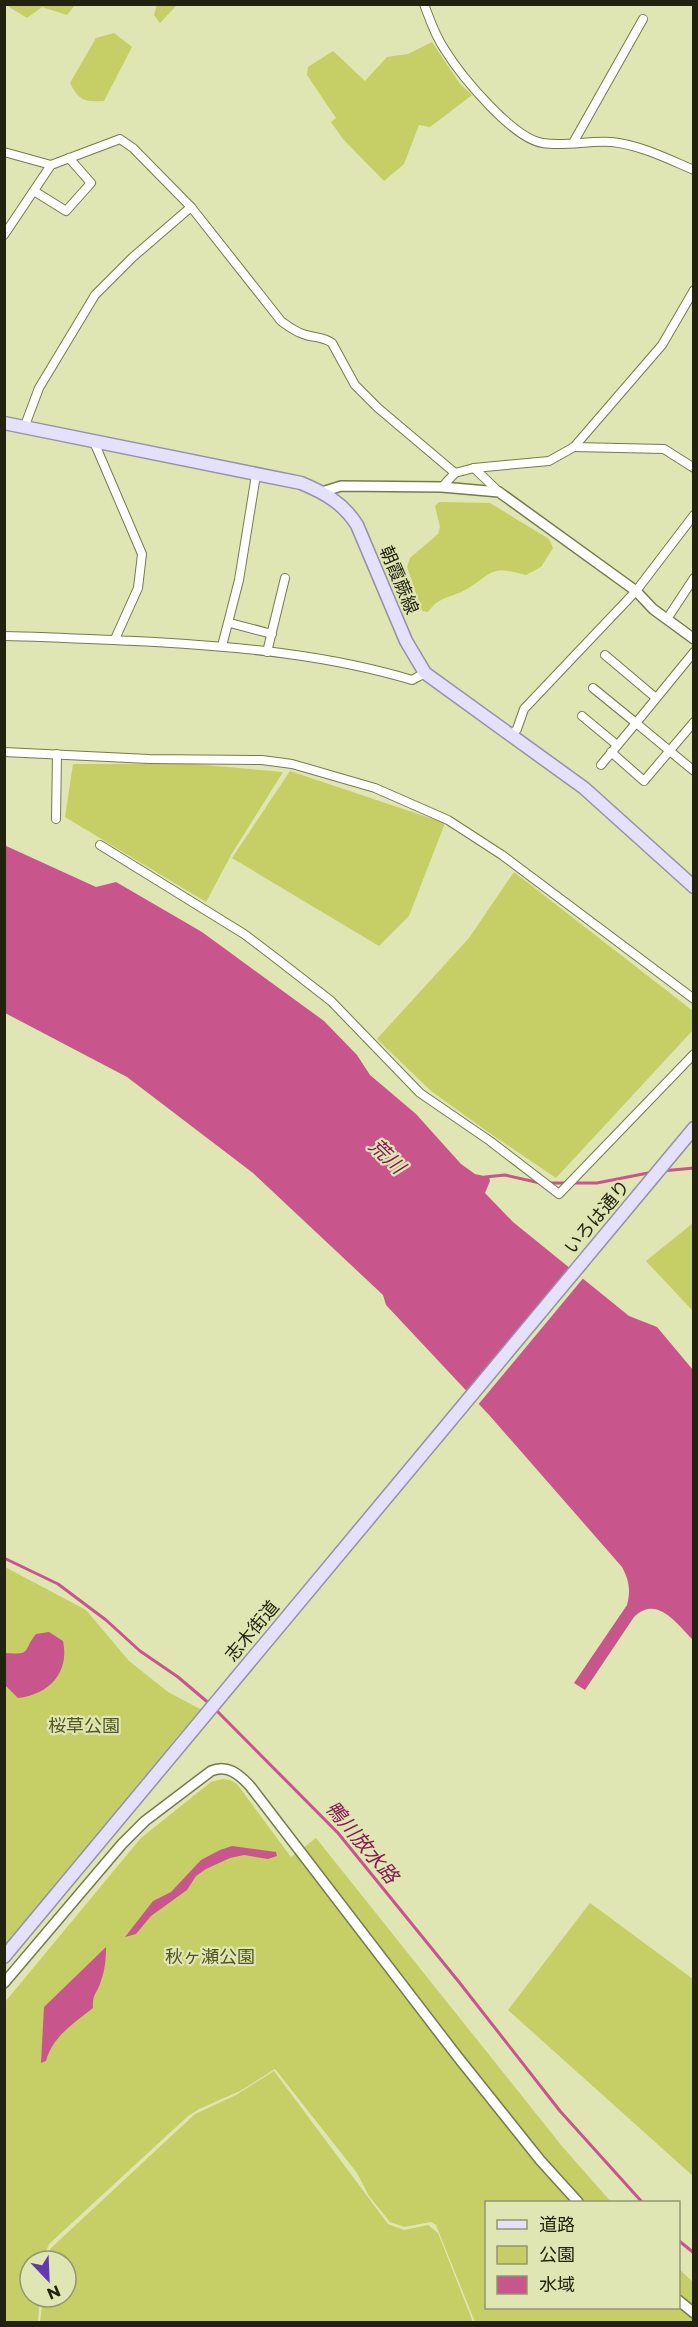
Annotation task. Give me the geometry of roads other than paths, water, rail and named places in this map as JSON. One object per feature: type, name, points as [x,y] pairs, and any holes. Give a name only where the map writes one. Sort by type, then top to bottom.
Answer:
[{"type":"main road","name":"朝霞蕨線","points":[[4,423],[301,483],[322,492],[342,506],[357,525],[406,641],[425,674],[544,758],[598,800],[693,887]]},
{"type":"main road","name":"いろは通り","points":[[528,1328],[693,1128]]},
{"type":"main road","name":"志木街道","points":[[4,1958],[528,1328]]},
{"type":"street","points":[[424,4],[445,50],[482,97],[522,134],[542,143],[611,142],[634,146],[693,170]]},
{"type":"street","points":[[573,143],[643,19]]},
{"type":"street","points":[[4,235],[51,165],[120,139],[133,148],[191,207],[281,321],[304,335],[326,338],[332,343],[355,386],[454,473]]},
{"type":"street","points":[[4,152],[51,165]]},
{"type":"street","points":[[34,191],[66,211],[91,183],[69,158]]},
{"type":"street","points":[[24,428],[39,388],[95,295],[133,257],[191,207]]},
{"type":"street","points":[[442,487],[454,473],[474,468],[549,461],[574,447],[662,345],[693,290]]},
{"type":"street","points":[[94,442],[142,554],[138,588],[115,639]]},
{"type":"street","points":[[574,447],[664,449],[693,468]]},
{"type":"street","points":[[474,468],[499,492],[636,591],[653,609],[693,639]]},
{"type":"street","points":[[222,646],[230,623],[247,539],[256,475]]},
{"type":"street","points":[[322,492],[341,486],[442,487],[499,492]]},
{"type":"street","points":[[511,736],[517,729],[524,710],[636,591],[693,515]]},
{"type":"street","points":[[667,619],[693,578]]},
{"type":"street","points":[[267,652],[285,579]]},
{"type":"street","points":[[230,623],[272,634]]},
{"type":"street","points":[[4,636],[115,639],[222,646],[307,657],[412,680],[425,674]]},
{"type":"street","points":[[601,765],[693,652]]},
{"type":"street","points":[[605,655],[656,698]]},
{"type":"street","points":[[593,688],[693,771]]},
{"type":"street","points":[[582,716],[617,745]]},
{"type":"street","points":[[611,752],[644,782],[693,722]]},
{"type":"street","points":[[4,752],[149,759],[262,759],[322,772],[394,796],[448,820],[502,855],[693,999]]},
{"type":"street","points":[[56,819],[57,754]]},
{"type":"street","points":[[100,844],[227,923],[277,959],[331,1001],[420,1093],[490,1141],[559,1194],[693,1054]]},
{"type":"street","points":[[4,1983],[111,1855],[145,1821],[211,1771],[221,1768],[233,1771],[250,1786],[540,2160],[578,2201]]},
{"type":"street","points":[[680,2302],[693,2313]]},
{"type":"water","name":"荒川","points":[[4,845],[96,887],[116,882],[202,932],[324,1021],[357,1055],[370,1075],[416,1114],[461,1164],[475,1174],[489,1177],[490,1181],[485,1193],[513,1222],[629,1316],[657,1327],[693,1370],[693,1640],[659,1610],[642,1611],[634,1617],[585,1690],[574,1683],[627,1605],[629,1585],[622,1567],[490,1416],[386,1305],[383,1295],[253,1173],[127,1077],[5,1013]]},
{"type":"water","points":[[49,1632],[63,1641],[64,1653],[60,1672],[47,1687],[39,1692],[18,1698],[5,1685],[5,1653],[26,1651],[36,1634]]},
{"type":"water","points":[[232,1846],[276,1852],[277,1856],[268,1859],[244,1855],[230,1858],[206,1869],[196,1876],[187,1890],[151,1916],[136,1934],[125,1937],[153,1901],[171,1892],[201,1860]]},
{"type":"water","points":[[106,1947],[103,1973],[94,1997],[93,2008],[59,2037],[53,2044],[46,2061],[41,2063],[44,2007]]},
{"type":"waterway","points":[[662,1171],[694,1168]]},
{"type":"waterway","points":[[574,1183],[597,1183],[653,1172]]},
{"type":"waterway","points":[[485,1177],[505,1175],[540,1183]]},
{"type":"waterway","points":[[550,1183],[567,1183]]},
{"type":"waterway","name":"鴨川放水路","points":[[4,1558],[58,1584],[211,1705]]},
{"type":"waterway","name":"鴨川放水路","points":[[216,1710],[338,1833],[560,2111],[641,2201]]},
{"type":"waterway","name":"鴨川放水路","points":[[680,2242],[694,2253]]},
{"type":"park label","name":"桜草公園","points":[[84,1726]]},
{"type":"park label","name":"秋ヶ瀬公園","points":[[210,1957]]}]
